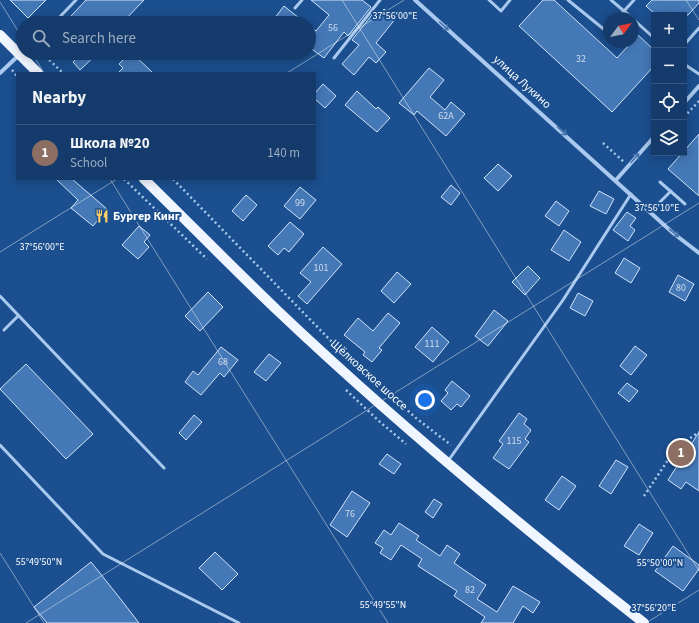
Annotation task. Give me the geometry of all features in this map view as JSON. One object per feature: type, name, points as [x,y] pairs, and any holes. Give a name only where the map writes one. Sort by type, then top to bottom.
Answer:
[{"type":"main road","points":[[0,35],[16,49]]},
{"type":"main road","points":[[27,60],[37,72]]},
{"type":"main road","name":"Щёлковское шоссе","points":[[145,180],[279,312],[447,463],[644,623]]},
{"type":"street","name":"улица Лукино","points":[[415,0],[631,194]]},
{"type":"street","points":[[0,73],[16,58]]},
{"type":"street","points":[[687,100],[699,86]]},
{"type":"street","points":[[616,180],[651,140]]},
{"type":"street","points":[[631,194],[699,253]]},
{"type":"lane","points":[[61,16],[76,0]]},
{"type":"lane","points":[[295,8],[302,0]]},
{"type":"lane","points":[[334,58],[380,0]]},
{"type":"lane","points":[[489,0],[500,11],[510,0]]},
{"type":"lane","points":[[568,0],[603,29]]},
{"type":"lane","points":[[611,0],[624,11],[634,0]]},
{"type":"lane","points":[[639,24],[651,35]]},
{"type":"lane","points":[[687,42],[699,28]]},
{"type":"lane","points":[[687,66],[699,74]]},
{"type":"lane","points":[[660,182],[685,204]]},
{"type":"lane","points":[[650,212],[671,191]]},
{"type":"lane","points":[[447,463],[563,300],[631,194]]},
{"type":"lane","points":[[0,296],[164,468]]},
{"type":"lane","points":[[4,330],[18,316]]},
{"type":"lane","points":[[0,445],[103,554],[239,623]]},
{"type":"path","points":[[49,60],[62,72]]},
{"type":"path","points":[[687,114],[699,101]]},
{"type":"path","points":[[603,144],[628,166]]},
{"type":"path","points":[[174,180],[332,342],[416,418],[456,449]]},
{"type":"path","points":[[644,496],[676,448],[699,432]]},
{"type":"building","points":[[10,0],[46,0],[30,16],[26,16]]},
{"type":"building","points":[[86,0],[144,0],[129,16],[71,16]]},
{"type":"building","points":[[311,0],[362,0],[371,7],[348,36],[344,32],[324,58],[316,52],[316,31],[329,15]]},
{"type":"building","points":[[543,0],[554,0],[603,45],[603,48],[606,48],[617,58],[626,48],[639,48],[639,36],[651,47],[651,69],[612,112],[519,26]]},
{"type":"building","points":[[652,0],[699,0],[699,3],[688,15],[687,12],[653,12],[646,6]]},
{"type":"building","points":[[284,6],[297,16],[276,16]]},
{"type":"building","points":[[384,9],[396,18],[376,43],[386,52],[376,63],[369,57],[354,75],[342,64],[359,45],[352,40],[375,11],[380,14]]},
{"type":"building","points":[[75,60],[91,60],[80,70],[73,62]]},
{"type":"building","points":[[123,60],[139,60],[152,72],[119,72],[123,68],[119,64]]},
{"type":"building","points":[[429,68],[444,80],[430,97],[445,110],[451,102],[465,114],[446,136],[417,111],[414,115],[399,103]]},
{"type":"building","points":[[323,84],[336,96],[325,108],[316,100],[316,92]]},
{"type":"building","points":[[357,91],[376,109],[378,107],[390,118],[377,132],[345,105]]},
{"type":"building","points":[[699,134],[699,196],[668,169],[680,156],[687,156],[687,148]]},
{"type":"building","points":[[498,164],[512,176],[498,191],[484,178]]},
{"type":"building","points":[[57,180],[73,180],[107,209],[93,226],[71,208],[78,200]]},
{"type":"building","points":[[451,185],[460,193],[451,205],[441,197]]},
{"type":"building","points":[[300,187],[316,200],[300,219],[284,206]]},
{"type":"building","points":[[599,191],[614,199],[606,214],[590,206]]},
{"type":"building","points":[[246,195],[257,205],[243,221],[232,211]]},
{"type":"building","points":[[556,201],[569,211],[559,226],[545,216]]},
{"type":"building","points":[[627,212],[636,218],[630,226],[635,230],[628,241],[613,230]]},
{"type":"building","points":[[290,222],[304,234],[289,252],[284,248],[278,255],[268,246]]},
{"type":"building","points":[[139,226],[150,235],[144,242],[149,247],[138,259],[122,245]]},
{"type":"building","points":[[564,230],[581,242],[569,261],[551,250]]},
{"type":"building","points":[[323,247],[342,264],[307,304],[298,296],[311,282],[300,273]]},
{"type":"building","points":[[624,258],[640,268],[631,283],[615,273]]},
{"type":"building","points":[[528,266],[540,278],[525,295],[512,282]]},
{"type":"building","points":[[397,272],[411,284],[394,303],[381,291]]},
{"type":"building","points":[[678,275],[694,284],[685,301],[669,292]]},
{"type":"building","points":[[208,292],[223,307],[200,331],[185,316]]},
{"type":"building","points":[[578,293],[593,301],[585,316],[570,308]]},
{"type":"building","points":[[494,310],[508,321],[488,346],[475,336]]},
{"type":"building","points":[[388,313],[400,323],[379,348],[382,350],[372,362],[363,355],[365,352],[344,335],[358,318],[373,331]]},
{"type":"building","points":[[432,327],[449,342],[433,362],[415,347]]},
{"type":"building","points":[[635,346],[647,355],[631,375],[620,366]]},
{"type":"building","points":[[221,347],[238,360],[224,377],[220,373],[201,395],[185,382],[193,371],[198,375]]},
{"type":"building","points":[[269,354],[281,363],[266,381],[254,372]]},
{"type":"building","points":[[26,364],[93,434],[66,459],[0,389]]},
{"type":"building","points":[[452,381],[470,396],[461,407],[457,404],[451,410],[441,401],[448,393],[445,390]]},
{"type":"building","points":[[627,383],[638,391],[629,402],[618,393]]},
{"type":"building","points":[[519,413],[527,419],[524,424],[531,430],[525,439],[529,442],[509,469],[493,458],[503,444],[499,441]]},
{"type":"building","points":[[194,415],[202,422],[186,440],[179,433]]},
{"type":"building","points":[[699,432],[699,491],[686,482],[681,489],[668,480]]},
{"type":"building","points":[[387,454],[401,464],[394,474],[379,464]]},
{"type":"building","points":[[616,460],[628,467],[611,494],[599,486]]},
{"type":"building","points":[[562,476],[576,486],[559,510],[545,500]]},
{"type":"building","points":[[352,491],[370,503],[347,537],[330,525]]},
{"type":"building","points":[[434,499],[442,504],[433,518],[425,512]]},
{"type":"building","points":[[399,523],[419,536],[416,540],[440,556],[447,545],[460,554],[454,563],[486,585],[477,599],[497,612],[513,586],[540,602],[533,613],[523,606],[513,623],[481,623],[485,617],[454,596],[457,591],[418,566],[422,559],[401,545],[391,560],[380,553],[383,548],[375,543],[384,530],[391,535]]},
{"type":"building","points":[[639,524],[653,533],[639,555],[624,546]]},
{"type":"building","points":[[673,546],[699,565],[699,569],[683,591],[655,571]]},
{"type":"building","points":[[215,552],[238,574],[222,590],[199,568]]},
{"type":"building","points":[[91,562],[139,623],[47,623],[34,607]]},
{"type":"place","name":"Бургер Кинг","points":[[102,216]]},
{"type":"place","name":"Школа №20","points":[[681,453]]}]
